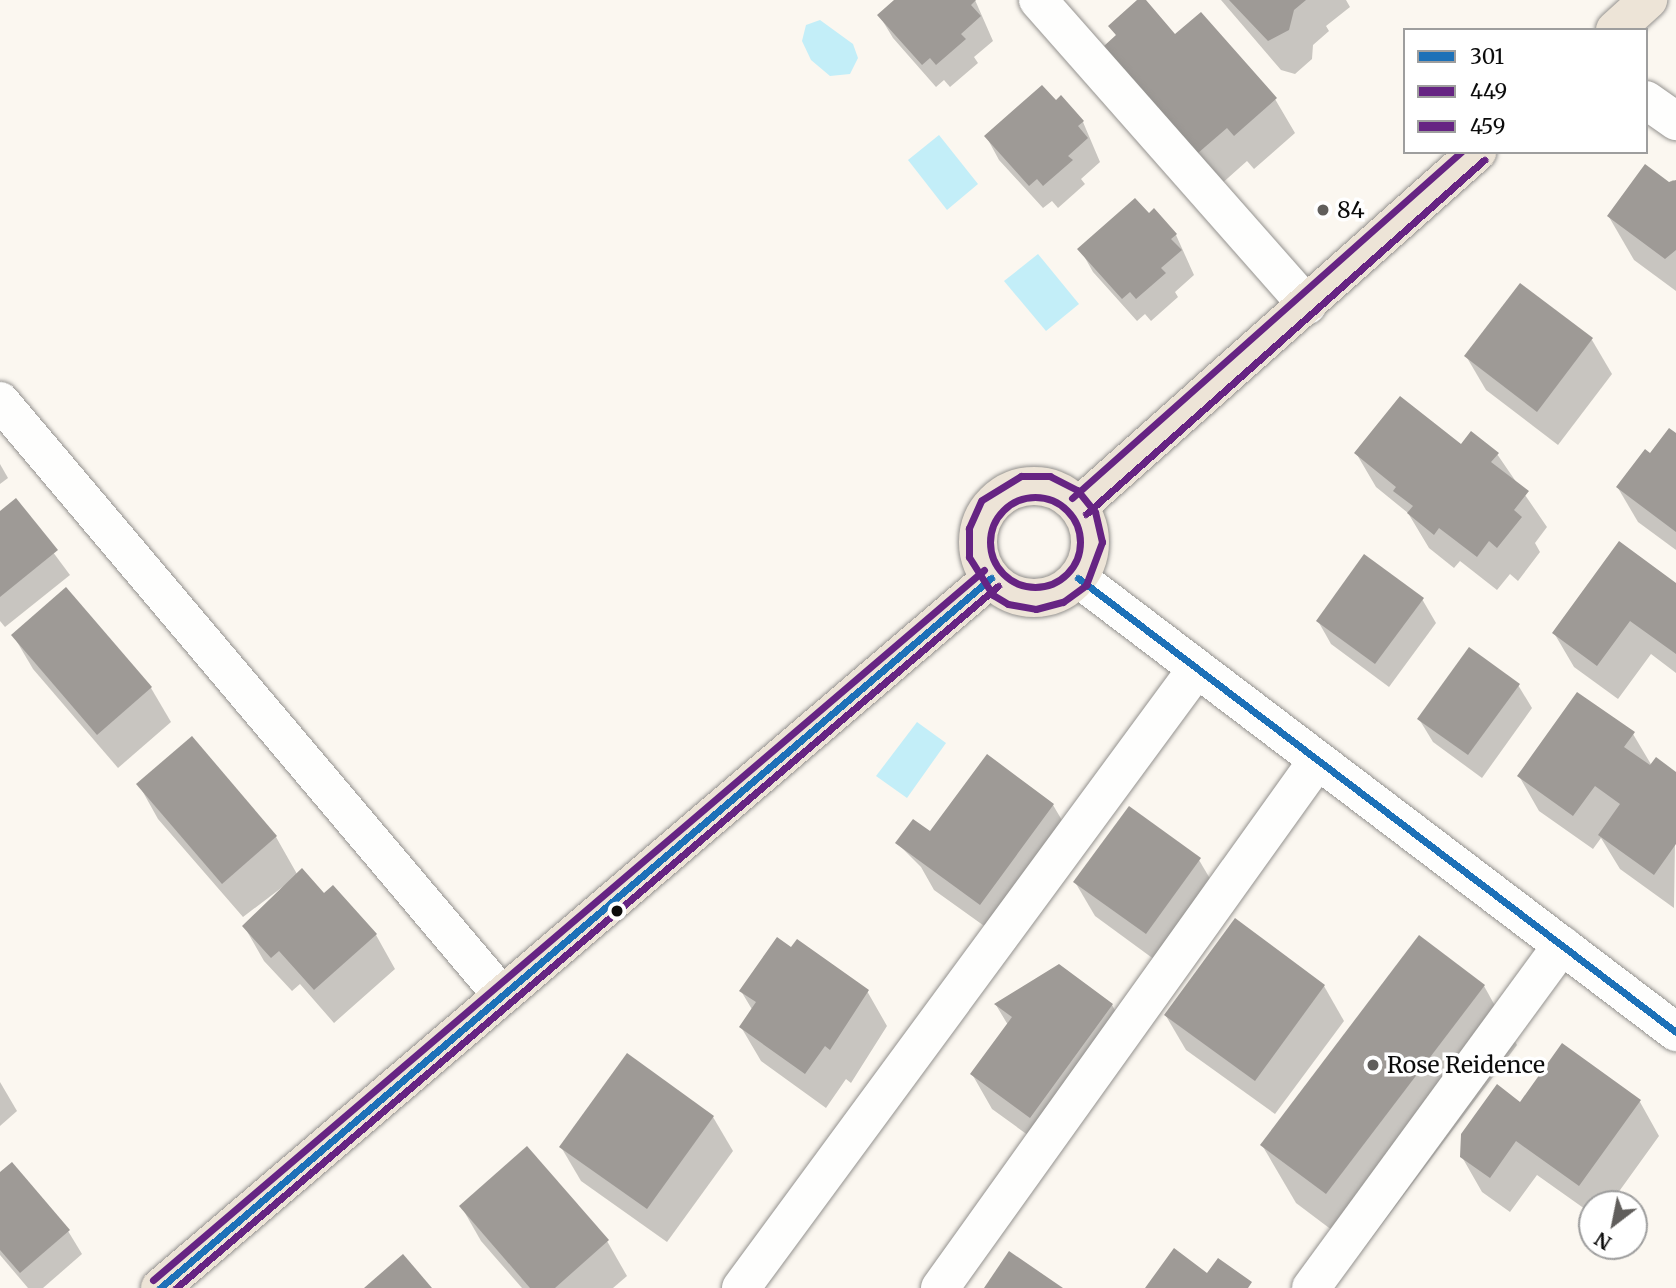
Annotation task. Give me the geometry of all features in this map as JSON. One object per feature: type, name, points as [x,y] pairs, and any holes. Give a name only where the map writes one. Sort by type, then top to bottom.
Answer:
[{"type":"main road","points":[[1617,28],[1648,0]]},
{"type":"main road","points":[[1079,506],[1475,154]]},
{"type":"main road","points":[[1022,486],[1047,486],[1079,506],[1092,542],[1078,578],[1058,593],[1035,599],[1011,594],[991,578],[978,542],[983,517],[999,498],[1022,486]]},
{"type":"main road","points":[[160,1288],[500,993],[991,578]]},
{"type":"street","points":[[1038,0],[1307,305]]},
{"type":"street","points":[[1648,101],[1676,121]]},
{"type":"street","points":[[0,401],[500,993]]},
{"type":"street","points":[[1078,578],[1195,671],[1676,1032]]},
{"type":"street","points":[[741,1288],[1195,671]]},
{"type":"street","points":[[940,1288],[1317,761]]},
{"type":"street","points":[[1311,1288],[1562,945]]},
{"type":"water","points":[[820,20],[853,44],[858,58],[850,74],[830,76],[811,60],[802,41],[806,25]]},
{"type":"water","points":[[939,135],[978,184],[947,210],[908,160]]},
{"type":"water","points":[[1038,254],[1079,304],[1046,331],[1004,281]]},
{"type":"water","points":[[917,722],[946,743],[907,798],[876,776]]},
{"type":"building","points":[[894,0],[976,0],[971,5],[981,16],[961,34],[966,39],[936,65],[930,58],[922,65],[877,15]]},
{"type":"building","points":[[1137,0],[1146,0],[1175,34],[1201,12],[1277,98],[1234,136],[1227,128],[1198,153],[1104,46],[1116,35],[1108,26]]},
{"type":"building","points":[[1229,0],[1306,0],[1294,10],[1289,30],[1268,41]]},
{"type":"building","points":[[1042,85],[1056,100],[1061,95],[1084,121],[1078,126],[1088,138],[1068,156],[1073,160],[1043,186],[1037,179],[1029,186],[984,136]]},
{"type":"building","points":[[1645,164],[1669,182],[1676,180],[1676,250],[1665,259],[1607,216]]},
{"type":"building","points":[[1135,198],[1149,213],[1154,208],[1177,234],[1171,239],[1182,250],[1161,268],[1166,273],[1136,299],[1130,292],[1122,299],[1077,249]]},
{"type":"building","points":[[1520,283],[1593,338],[1537,412],[1464,356]]},
{"type":"building","points":[[1400,396],[1461,444],[1471,431],[1499,453],[1491,462],[1529,491],[1514,510],[1522,517],[1497,548],[1489,541],[1477,557],[1439,528],[1434,535],[1407,513],[1413,506],[1393,491],[1396,487],[1354,453]]},
{"type":"building","points":[[1669,428],[1676,433],[1676,532],[1616,487],[1645,449],[1650,453]]},
{"type":"building","points":[[16,498],[58,550],[0,597],[0,511]]},
{"type":"building","points":[[1619,541],[1676,583],[1676,654],[1630,621],[1597,666],[1552,633]]},
{"type":"building","points":[[1364,554],[1424,598],[1375,664],[1316,621]]},
{"type":"building","points":[[66,587],[152,687],[97,735],[11,635]]},
{"type":"building","points":[[1469,647],[1520,684],[1468,755],[1417,719]]},
{"type":"building","points":[[1577,692],[1635,732],[1624,747],[1650,765],[1656,757],[1676,772],[1676,844],[1654,875],[1598,835],[1620,804],[1595,786],[1573,816],[1517,776]]},
{"type":"building","points":[[192,736],[277,836],[222,884],[136,784]]},
{"type":"building","points":[[987,754],[1054,804],[980,905],[895,843],[913,819],[930,831]]},
{"type":"building","points":[[1129,806],[1201,858],[1146,934],[1073,882]]},
{"type":"building","points":[[302,868],[324,893],[333,885],[377,934],[314,990],[279,951],[271,958],[242,926]]},
{"type":"building","points":[[1235,918],[1325,985],[1255,1081],[1164,1015]]},
{"type":"building","name":"Rose Reidence","points":[[1419,935],[1485,985],[1326,1194],[1260,1145]]},
{"type":"building","points":[[777,937],[791,947],[797,939],[869,990],[830,1050],[825,1046],[805,1074],[739,1027],[756,1002],[739,991]]},
{"type":"building","points":[[1059,964],[1113,1004],[1030,1118],[970,1074],[1012,1017],[994,1004]]},
{"type":"building","points":[[1562,1043],[1641,1100],[1579,1186],[1516,1141],[1490,1178],[1460,1157],[1461,1134],[1497,1084],[1520,1102]]},
{"type":"building","points":[[627,1053],[714,1116],[647,1209],[559,1147]]},
{"type":"building","points":[[527,1146],[609,1240],[555,1288],[530,1288],[459,1206]]},
{"type":"building","points":[[12,1162],[70,1230],[20,1273],[0,1250],[0,1172]]},
{"type":"building","points":[[1174,1248],[1207,1273],[1218,1258],[1252,1282],[1248,1288],[1145,1288]]},
{"type":"building","points":[[1009,1251],[1063,1288],[984,1288]]},
{"type":"building","points":[[403,1254],[432,1288],[364,1288]]},
{"type":"transit line","name":"459","points":[[1072,498],[1459,154]]},
{"type":"transit line","name":"449","points":[[1086,514],[1484,160]]},
{"type":"transit line","name":"449","points":[[981,501],[969,528],[969,557],[993,595],[1008,604],[1036,609],[1063,602],[1086,585],[1102,542],[1095,512],[1077,490],[1050,476],[1021,476],[982,500]]},
{"type":"transit line","name":"459","points":[[1035,497],[1052,501],[1067,510],[1076,525],[1080,542],[1076,559],[1067,574],[1052,583],[1035,587],[1018,583],[1003,574],[994,559],[990,542],[994,525],[1003,510],[1018,501],[1035,497]]},
{"type":"transit line","name":"459","points":[[153,1280],[984,570]]},
{"type":"transit line","name":"301","points":[[160,1288],[991,578]]},
{"type":"transit line","name":"301","points":[[1078,578],[1676,1032]]},
{"type":"transit line","name":"449","points":[[176,1288],[998,586]]},
{"type":"place","name":"84","points":[[1323,210]]},
{"type":"place","name":"Rose Reidence","points":[[1373,1065]]}]
